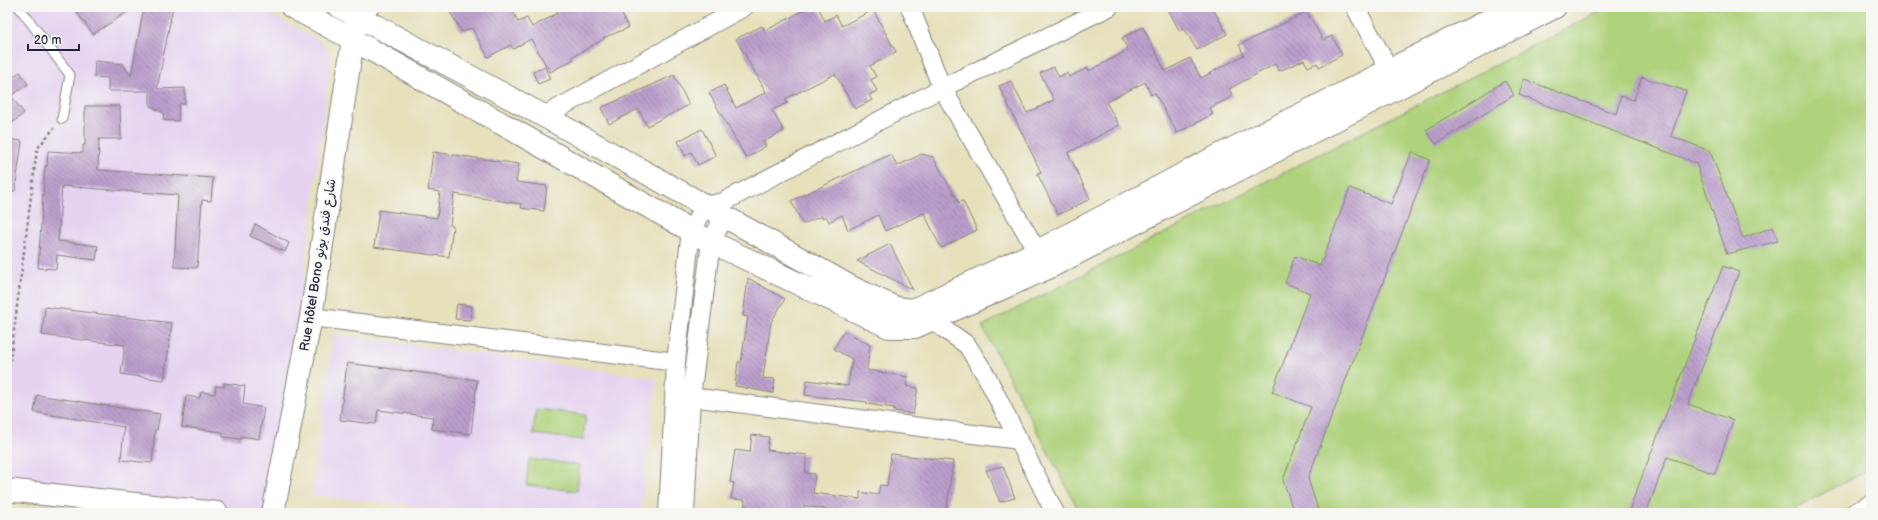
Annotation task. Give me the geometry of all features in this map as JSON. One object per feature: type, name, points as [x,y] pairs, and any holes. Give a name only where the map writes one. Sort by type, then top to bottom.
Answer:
[{"type":"street","points":[[292,7],[352,39],[711,242],[889,327],[915,327],[932,320],[1042,260],[1208,161],[1555,7]]},
{"type":"street","points":[[544,116],[744,7]]},
{"type":"street","points":[[910,7],[942,88],[1042,260]]},
{"type":"street","points":[[668,513],[676,362],[691,230],[717,208],[942,88],[1109,7]]},
{"type":"street","points":[[1355,7],[1394,79]]},
{"type":"street","points":[[1394,79],[1515,7]]},
{"type":"street","points":[[356,10],[544,116],[717,208],[860,291],[896,308],[913,310],[1042,260]]},
{"type":"street","name":"Rue hôtel Bono شارع فندق بونو","points":[[273,513],[311,317],[356,10]]},
{"type":"street","points":[[685,513],[691,397],[711,242],[717,208]]},
{"type":"street","points":[[311,317],[676,362]]},
{"type":"street","points":[[932,320],[967,345],[987,377],[1055,513]]},
{"type":"street","points":[[691,397],[1019,440]]},
{"type":"street","points":[[7,490],[217,513]]},
{"type":"street","points":[[1854,513],[1871,504]]},
{"type":"lane","points":[[19,7],[70,75],[62,119]]},
{"type":"path","points":[[7,385],[37,149],[62,119]]},
{"type":"shaded area","points":[[7,7],[256,7],[318,40],[331,55],[275,513],[259,513],[7,478]]},
{"type":"shaded area","points":[[333,334],[657,378],[641,513],[479,513],[312,495]]},
{"type":"green space","points":[[1609,7],[1871,7],[1871,469],[1785,513],[1080,513],[982,326]]},
{"type":"green space","points":[[536,409],[586,415],[583,440],[533,434]]},
{"type":"green space","points":[[529,459],[580,465],[577,491],[526,485]]},
{"type":"building","points":[[73,7],[135,7],[93,34]]},
{"type":"building","points":[[144,7],[173,7],[157,89],[185,88],[185,104],[179,104],[178,121],[163,120],[164,113],[150,106],[150,91],[108,91],[108,78],[94,77],[95,61],[123,64],[131,76]]},
{"type":"building","points":[[447,7],[511,7],[518,22],[527,18],[532,27],[558,13],[554,7],[619,7],[628,28],[603,38],[604,39],[572,57],[574,59],[550,72],[531,39],[513,49],[511,45],[488,57],[472,28],[462,32]]},
{"type":"building","points":[[810,7],[818,7],[825,21],[836,15],[842,26],[873,10],[896,52],[870,66],[876,77],[871,80],[877,91],[869,95],[872,100],[855,109],[835,74],[785,99],[787,103],[772,110],[784,131],[763,142],[766,146],[746,158],[709,93],[724,85],[736,108],[766,92],[736,39],[762,26],[765,31]]},
{"type":"building","points":[[1167,7],[1212,7],[1227,34],[1197,50],[1184,28],[1179,30]]},
{"type":"building","points":[[1307,12],[1323,40],[1332,36],[1342,55],[1319,67],[1317,63],[1308,67],[1304,60],[1279,71],[1275,64],[1229,89],[1233,96],[1210,108],[1213,114],[1177,133],[1155,93],[1151,95],[1145,82],[1106,102],[1119,125],[1068,153],[1090,199],[1058,215],[1037,173],[1041,172],[999,86],[1011,81],[1027,113],[1054,100],[1040,73],[1054,67],[1059,77],[1067,73],[1069,77],[1088,68],[1089,71],[1128,50],[1122,38],[1143,27],[1165,71],[1190,58],[1201,78],[1244,55],[1239,45]]},
{"type":"building","points":[[545,67],[550,79],[538,84],[533,72]]},
{"type":"building","points":[[20,72],[28,84],[11,96],[24,113],[7,127],[7,81]]},
{"type":"building","points":[[674,75],[689,105],[647,126],[638,109],[609,124],[601,108]]},
{"type":"building","points":[[1642,77],[1686,91],[1671,136],[1710,151],[1743,238],[1773,227],[1778,241],[1727,254],[1696,163],[1519,95],[1524,79],[1616,114],[1621,96],[1634,100]]},
{"type":"building","points":[[1505,81],[1514,95],[1436,144],[1426,130]]},
{"type":"building","points":[[85,106],[120,106],[121,139],[99,139],[98,170],[213,178],[211,201],[202,200],[197,268],[174,267],[178,195],[62,186],[58,241],[98,246],[96,260],[57,255],[56,269],[38,268],[45,166],[47,166],[48,151],[83,153],[83,145],[85,145]]},
{"type":"building","points":[[702,129],[716,156],[698,165],[691,152],[685,156],[678,141]]},
{"type":"building","points":[[7,139],[22,141],[15,191],[7,191]]},
{"type":"building","points":[[433,152],[519,164],[516,182],[547,186],[544,211],[521,208],[522,204],[454,194],[450,225],[453,226],[449,257],[374,247],[379,210],[437,218],[440,192],[428,190]]},
{"type":"building","points":[[1412,152],[1430,160],[1308,478],[1319,513],[1294,513],[1283,480],[1311,407],[1272,392],[1310,293],[1285,283],[1295,256],[1320,266],[1350,188],[1391,204]]},
{"type":"building","points":[[891,154],[897,166],[922,154],[933,157],[959,203],[963,201],[977,230],[941,248],[924,213],[885,231],[878,215],[848,230],[842,215],[829,222],[826,216],[822,218],[821,216],[803,224],[791,201]]},
{"type":"building","points":[[255,224],[289,243],[285,252],[250,236]]},
{"type":"building","points":[[890,244],[913,290],[857,261]]},
{"type":"building","points":[[1723,266],[1739,272],[1688,404],[1733,420],[1715,474],[1667,457],[1646,513],[1628,513]]},
{"type":"building","points":[[748,278],[785,299],[771,322],[763,378],[775,379],[773,393],[735,386],[738,362],[741,362],[748,317],[743,316]]},
{"type":"building","points":[[457,304],[472,306],[471,320],[455,319]]},
{"type":"building","points":[[45,307],[172,323],[164,380],[121,374],[125,345],[42,335]]},
{"type":"building","points":[[844,331],[870,345],[867,370],[908,377],[906,386],[918,388],[913,414],[894,411],[894,408],[867,404],[867,402],[805,395],[807,380],[848,386],[852,359],[834,349]]},
{"type":"building","points":[[347,363],[477,380],[471,434],[432,429],[433,417],[378,410],[376,424],[340,420]]},
{"type":"building","points":[[224,383],[245,386],[243,404],[264,408],[259,439],[242,436],[241,439],[223,437],[223,432],[182,427],[186,396],[200,398],[201,392],[215,394],[216,386],[224,387]]},
{"type":"building","points":[[37,395],[160,414],[157,430],[155,430],[152,463],[121,460],[124,427],[34,412]]},
{"type":"building","points":[[752,435],[769,437],[767,450],[807,455],[805,473],[815,474],[813,493],[860,499],[860,492],[878,495],[880,485],[887,486],[891,454],[953,461],[946,513],[853,513],[804,506],[803,513],[744,513],[745,500],[731,499],[734,483],[730,482],[735,450],[750,452]]},
{"type":"building","points":[[1003,466],[1015,498],[1000,502],[986,470]]}]
